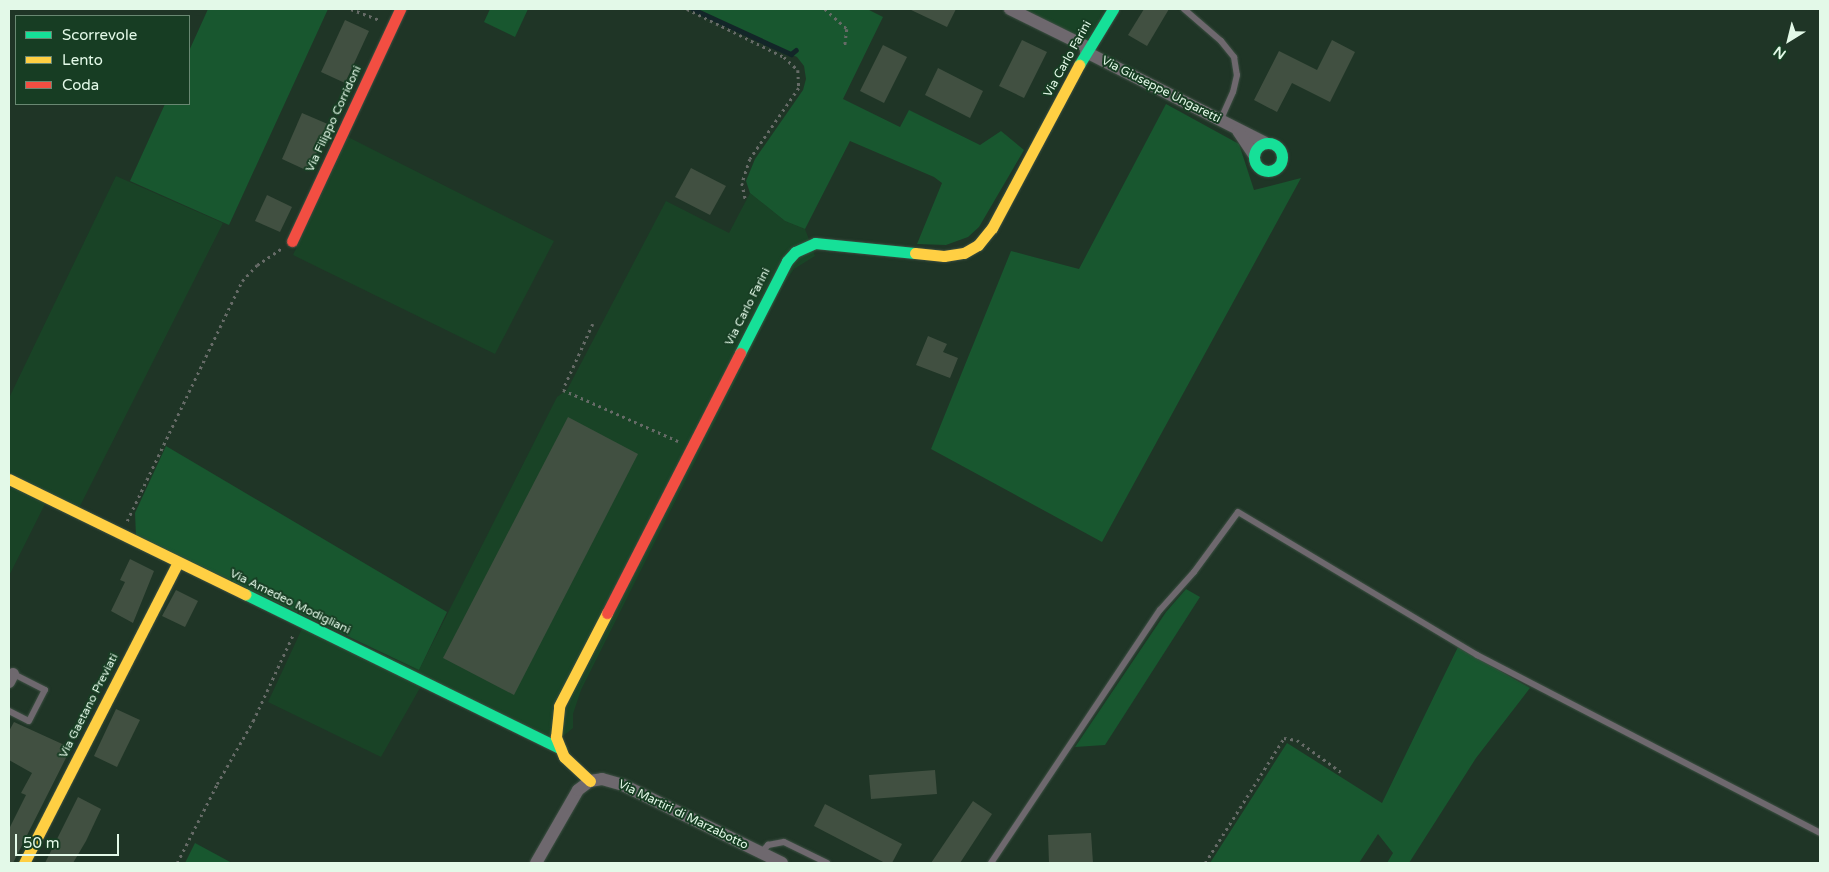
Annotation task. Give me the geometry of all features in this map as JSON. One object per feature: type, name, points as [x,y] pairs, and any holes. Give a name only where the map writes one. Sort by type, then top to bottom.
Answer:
[{"type":"street","name":"Via Filippo Corridoni","points":[[292,241],[400,9]]},
{"type":"street","name":"Via Giuseppe Ungaretti","points":[[1010,9],[1265,143]]},
{"type":"street","name":"Via Carlo Farini","points":[[590,781],[570,766],[560,748],[556,716],[563,694],[692,448],[787,261],[796,252],[815,243],[944,256],[964,253],[978,245],[1014,189],[1087,50],[1113,9]]},
{"type":"street","name":"Via Giuseppe Ungaretti","points":[[1236,129],[1254,155]]},
{"type":"street","points":[[1265,143],[1278,147],[1282,156],[1280,165],[1273,171],[1263,170],[1256,164],[1254,155],[1265,143]]},
{"type":"street","name":"Via Amedeo Modigliani","points":[[9,479],[560,748]]},
{"type":"street","name":"Via Gaetano Previati","points":[[24,863],[178,562]]},
{"type":"street","name":"Via Martiri di Marzabotto","points":[[590,781],[602,779],[623,785],[782,863]]},
{"type":"street","points":[[536,863],[571,799],[590,781]]},
{"type":"lane","points":[[1184,9],[1221,40],[1234,58],[1237,75],[1233,92],[1220,121]]},
{"type":"lane","points":[[991,863],[1160,610],[1194,572],[1238,512],[1477,655],[1820,833]]},
{"type":"lane","points":[[9,711],[29,721],[45,690],[11,678]]},
{"type":"lane","points":[[761,853],[768,846],[784,842],[827,863]]},
{"type":"path","points":[[351,9],[393,26]]},
{"type":"path","points":[[686,9],[784,57],[798,70],[799,88],[750,159],[742,183],[746,202]]},
{"type":"path","points":[[825,9],[847,29],[845,46]]},
{"type":"path","points":[[121,534],[242,281],[257,265],[292,241]]},
{"type":"path","points":[[593,324],[563,390],[692,448]]},
{"type":"path","points":[[177,863],[217,784],[253,721],[299,622]]},
{"type":"path","points":[[1205,863],[1284,738],[1297,740],[1341,772]]},
{"type":"shaded area","points":[[208,9],[328,9],[229,225],[130,181],[165,105],[190,105],[190,49]]},
{"type":"shaded area","points":[[490,9],[528,9],[515,37],[484,22]]},
{"type":"shaded area","points":[[695,9],[867,9],[883,17],[843,99],[900,127],[909,110],[980,145],[1001,131],[1024,150],[979,227],[968,237],[946,245],[917,244],[942,183],[934,177],[850,141],[805,229],[785,221],[750,193],[746,181],[755,159],[803,90],[806,79],[804,66],[797,57]]},
{"type":"shaded area","points":[[1020,9],[1108,9],[1089,42]]},
{"type":"shaded area","points":[[1166,104],[1239,144],[1254,190],[1301,178],[1102,542],[931,449],[1011,251],[1079,269]]},
{"type":"shaded area","points":[[348,137],[554,241],[495,354],[293,255]]},
{"type":"shaded area","points":[[116,176],[223,223],[79,508],[50,494],[9,576],[9,398]]},
{"type":"shaded area","points":[[750,193],[785,221],[805,229],[815,256],[794,269],[785,282],[581,690],[573,714],[573,728],[556,742],[425,679],[381,757],[268,702],[306,620],[419,670],[557,397],[567,390],[666,201],[729,233]]},
{"type":"shaded area","points":[[166,446],[447,612],[419,670],[136,536],[135,513]]},
{"type":"shaded area","points":[[1186,589],[1200,597],[1105,745],[1075,747],[1166,612]]},
{"type":"shaded area","points":[[1458,647],[1530,688],[1476,758],[1409,863],[1387,863],[1393,853],[1378,834],[1359,863],[1210,863],[1287,743],[1382,803]]},
{"type":"shaded area","points":[[195,843],[232,863],[185,863]]},
{"type":"building","points":[[909,9],[956,9],[947,27]]},
{"type":"building","points":[[1144,9],[1169,9],[1147,46],[1128,35]]},
{"type":"building","points":[[345,20],[369,31],[345,83],[321,72]]},
{"type":"building","points":[[1022,40],[1047,52],[1024,98],[999,86]]},
{"type":"building","points":[[1332,40],[1355,52],[1330,102],[1292,83],[1277,112],[1254,100],[1279,51],[1317,70]]},
{"type":"building","points":[[883,45],[907,57],[884,103],[860,91]]},
{"type":"building","points":[[938,68],[983,91],[970,118],[925,95]]},
{"type":"building","points":[[302,113],[330,125],[308,171],[282,159]]},
{"type":"building","points":[[691,168],[726,186],[710,215],[675,197]]},
{"type":"building","points":[[267,195],[292,207],[280,232],[255,221]]},
{"type":"building","points":[[928,336],[947,344],[943,352],[958,358],[950,378],[916,365]]},
{"type":"building","points":[[568,417],[638,454],[514,695],[443,658]]},
{"type":"building","points":[[130,559],[154,571],[133,623],[111,611],[125,582],[120,580]]},
{"type":"building","points":[[176,590],[198,601],[185,627],[162,616]]},
{"type":"building","points":[[116,709],[140,720],[117,767],[94,756]]},
{"type":"building","points":[[14,722],[71,748],[13,863],[9,863],[9,829],[26,795],[21,793],[32,773],[9,760],[9,731]]},
{"type":"building","points":[[935,770],[937,794],[871,799],[869,775]]},
{"type":"building","points":[[78,797],[101,809],[86,841],[73,863],[45,863]]},
{"type":"building","points":[[973,801],[992,814],[960,863],[931,863]]},
{"type":"building","points":[[825,804],[902,844],[892,863],[885,863],[814,826]]},
{"type":"building","points":[[1091,833],[1093,863],[1049,863],[1048,835]]},
{"type":"waterway","points":[[693,9],[791,54],[796,50]]},
{"type":"traffic: fast","points":[[1079,65],[1113,9]]},
{"type":"traffic: fast","points":[[1268,143],[1278,147],[1282,157],[1278,167],[1268,171],[1258,167],[1254,157],[1258,147],[1268,143]]},
{"type":"traffic: fast","points":[[740,353],[787,261],[795,252],[815,243],[915,253]]},
{"type":"traffic: fast","points":[[245,594],[560,748]]},
{"type":"traffic: slow","points":[[915,253],[944,256],[964,253],[978,245],[992,228],[1079,65]]},
{"type":"traffic: slow","points":[[9,479],[245,594]]},
{"type":"traffic: slow","points":[[24,863],[178,562]]},
{"type":"traffic: slow","points":[[590,781],[564,757],[556,737],[559,706],[607,613]]},
{"type":"traffic: jam","points":[[292,241],[400,9]]},
{"type":"traffic: jam","points":[[607,613],[740,353]]}]
